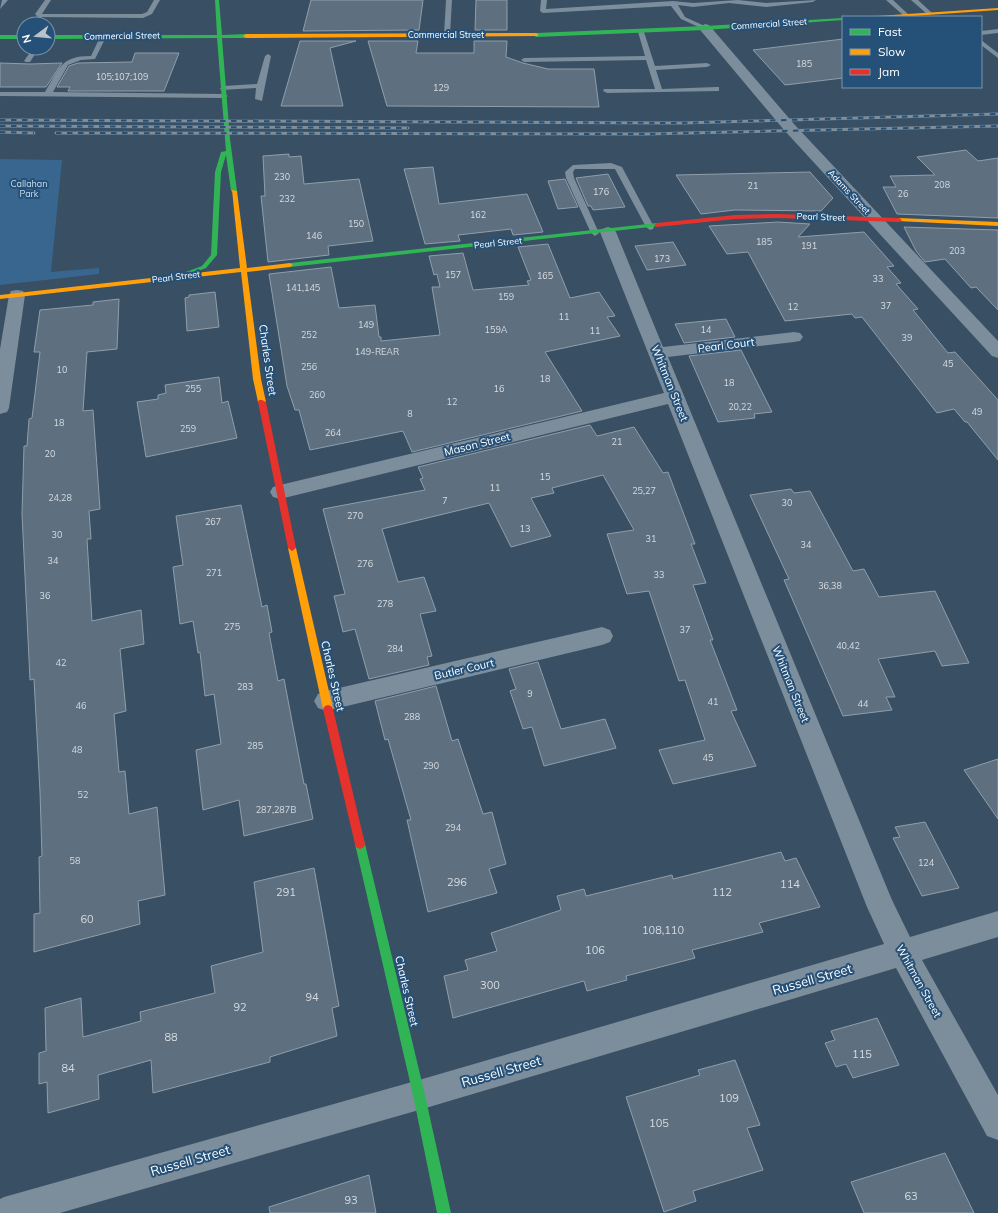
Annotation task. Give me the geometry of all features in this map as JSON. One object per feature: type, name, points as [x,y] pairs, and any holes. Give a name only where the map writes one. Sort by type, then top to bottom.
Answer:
[{"type":"street","name":"Charles Street","points":[[217,0],[227,139],[257,379],[326,701],[419,1095],[444,1213]]},
{"type":"street","points":[[892,16],[929,14],[950,15],[998,9]]},
{"type":"street","name":"Commercial Street","points":[[56,37],[567,35],[641,32],[699,15],[842,19]]},
{"type":"street","name":"Adams Street","points":[[699,15],[789,127],[998,352]]},
{"type":"street","points":[[0,37],[16,37]]},
{"type":"street","name":"Charles Street","points":[[163,279],[200,269],[208,264],[214,255],[218,172],[227,139]]},
{"type":"street","name":"Pearl Street","points":[[0,297],[749,216],[998,224]]},
{"type":"street","name":"Whitman Street","points":[[602,232],[658,353],[881,907],[903,953],[998,1125]]},
{"type":"street","points":[[0,408],[18,295]]},
{"type":"street","name":"Pearl Court","points":[[658,353],[794,337]]},
{"type":"street","name":"Mason Street","points":[[280,492],[675,396]]},
{"type":"street","name":"Butler Court","points":[[326,701],[602,636]]},
{"type":"street","name":"Russell Street","points":[[4,1213],[419,1095],[998,924]]},
{"type":"lane","points":[[0,8],[5,0]]},
{"type":"lane","points":[[48,0],[39,11],[38,14],[40,16],[143,16],[150,13],[157,0]]},
{"type":"lane","points":[[447,35],[449,0]]},
{"type":"lane","points":[[544,0],[544,12],[673,3],[699,15]]},
{"type":"lane","points":[[673,3],[683,18],[699,15],[728,0],[766,5],[813,0]]},
{"type":"lane","points":[[889,0],[906,15]]},
{"type":"lane","points":[[914,0],[929,14]]},
{"type":"lane","points":[[982,33],[998,31]]},
{"type":"lane","points":[[641,32],[659,91]]},
{"type":"lane","points":[[48,94],[65,64],[80,58],[93,58],[103,37]]},
{"type":"lane","points":[[982,43],[998,56]]},
{"type":"lane","points":[[28,61],[31,56]]},
{"type":"lane","points":[[259,99],[260,86],[268,56]]},
{"type":"lane","points":[[524,60],[649,58]]},
{"type":"lane","points":[[652,68],[707,65]]},
{"type":"lane","points":[[0,94],[224,92],[260,86]]},
{"type":"lane","points":[[608,91],[716,89]]},
{"type":"lane","points":[[602,232],[570,178],[569,172],[573,167],[612,165],[618,167],[650,227]]},
{"type":"green space","name":"Callahan Park","points":[[0,159],[62,160],[51,272],[99,268],[99,274],[0,285]]},
{"type":"building","points":[[311,0],[423,0],[419,30],[303,31]]},
{"type":"building","points":[[476,0],[507,0],[507,30],[475,30]]},
{"type":"building","points":[[842,39],[842,78],[785,85],[753,50]]},
{"type":"building","points":[[300,41],[356,41],[330,48],[343,106],[281,106]]},
{"type":"building","points":[[368,41],[418,41],[416,53],[474,53],[474,41],[507,41],[506,57],[523,63],[548,69],[594,69],[599,107],[387,106]]},
{"type":"building","points":[[135,53],[179,53],[164,91],[68,91],[70,87],[57,87],[69,66],[78,63],[132,62]]},
{"type":"building","points":[[0,63],[62,63],[46,87],[0,87]]},
{"type":"building","points":[[966,150],[978,161],[998,158],[998,218],[897,214],[883,187],[896,187],[890,176],[935,175],[917,157]]},
{"type":"building","points":[[289,154],[289,157],[301,156],[304,184],[359,179],[373,241],[328,246],[329,255],[268,262],[261,196],[265,196],[263,156]]},
{"type":"building","points":[[433,167],[439,204],[527,194],[543,232],[513,235],[511,229],[458,235],[460,241],[425,244],[404,169]]},
{"type":"building","points":[[810,172],[833,198],[821,211],[735,210],[701,214],[676,175]]},
{"type":"building","points":[[608,174],[625,207],[593,210],[591,206],[588,206],[576,178]]},
{"type":"building","points":[[565,179],[578,207],[558,209],[548,181]]},
{"type":"building","points":[[778,222],[810,224],[798,237],[864,232],[894,266],[887,267],[901,283],[896,284],[918,309],[913,310],[948,353],[955,352],[998,400],[998,460],[967,422],[965,422],[954,409],[937,413],[862,317],[855,318],[852,314],[785,321],[748,252],[727,254],[709,226]]},
{"type":"building","points":[[904,227],[998,230],[998,310],[976,287],[971,288],[945,259],[925,262],[916,251]]},
{"type":"building","points":[[673,242],[686,265],[647,270],[635,246]]},
{"type":"building","points":[[548,244],[570,298],[599,292],[615,316],[607,317],[620,336],[545,352],[582,411],[412,452],[403,431],[310,450],[299,410],[295,410],[287,386],[269,274],[331,267],[339,308],[375,305],[379,337],[381,337],[381,341],[440,335],[432,287],[440,287],[437,274],[434,275],[429,256],[463,253],[473,290],[529,285],[527,281],[531,280],[518,247]]},
{"type":"building","points":[[215,292],[219,327],[187,331],[185,298],[189,297],[189,295]]},
{"type":"building","points":[[119,299],[117,349],[87,352],[83,411],[93,410],[100,509],[89,511],[91,539],[87,539],[92,621],[141,610],[144,644],[120,649],[126,711],[114,714],[119,772],[125,771],[129,814],[157,807],[165,895],[138,901],[140,924],[34,952],[34,914],[40,913],[39,857],[42,856],[34,679],[30,680],[22,514],[24,446],[27,446],[29,419],[32,418],[40,352],[34,352],[40,310],[93,305],[93,302]]},
{"type":"building","points":[[726,319],[735,337],[684,343],[675,324]]},
{"type":"building","points":[[741,350],[772,412],[754,414],[755,418],[718,422],[689,356]]},
{"type":"building","points":[[219,377],[222,403],[228,401],[237,438],[146,457],[137,402],[158,399],[158,395],[166,393],[165,385]]},
{"type":"building","points":[[590,425],[597,436],[634,427],[663,473],[668,472],[695,544],[691,544],[706,583],[693,585],[713,640],[710,640],[737,710],[731,711],[756,766],[673,784],[659,750],[705,740],[685,680],[679,681],[649,591],[627,594],[607,534],[634,530],[603,475],[552,488],[554,493],[531,498],[551,536],[511,547],[489,503],[382,529],[398,582],[424,577],[436,611],[420,614],[432,656],[427,657],[429,665],[369,679],[355,629],[343,632],[334,596],[345,594],[323,509],[425,490],[420,479],[423,478],[418,467]]},
{"type":"building","points":[[791,489],[794,493],[810,491],[853,571],[864,569],[879,597],[935,591],[969,663],[942,666],[935,651],[878,659],[895,697],[886,697],[892,710],[843,716],[784,580],[789,579],[750,495]]},
{"type":"building","points":[[241,505],[262,607],[267,605],[272,632],[269,633],[278,681],[284,679],[304,784],[306,784],[313,819],[244,836],[239,800],[203,810],[196,750],[221,744],[214,694],[205,696],[200,652],[198,653],[193,621],[180,624],[173,567],[183,565],[176,516]]},
{"type":"building","points":[[538,662],[561,729],[605,719],[616,748],[544,766],[532,727],[523,729],[510,691],[516,689],[509,669]]},
{"type":"building","points":[[436,686],[452,741],[458,739],[483,814],[492,812],[506,864],[489,869],[497,893],[428,912],[407,820],[411,820],[388,739],[385,740],[375,701]]},
{"type":"building","points":[[998,759],[998,819],[964,770]]},
{"type":"building","points":[[925,822],[959,888],[922,896],[893,838],[900,837],[895,827]]},
{"type":"building","points":[[781,852],[785,861],[796,858],[820,907],[759,923],[763,932],[692,950],[695,958],[626,976],[627,980],[587,991],[584,981],[453,1018],[444,976],[468,970],[465,960],[497,951],[491,933],[561,910],[557,896],[584,889],[586,896],[672,875],[673,879]]},
{"type":"building","points":[[314,868],[339,1006],[332,1008],[337,1036],[270,1057],[270,1062],[153,1093],[151,1060],[98,1075],[99,1099],[48,1113],[47,1082],[39,1084],[39,1053],[46,1051],[45,1008],[81,998],[83,1037],[141,1021],[140,1012],[215,993],[211,966],[263,952],[254,882]]},
{"type":"building","points":[[877,1018],[899,1065],[853,1078],[846,1064],[836,1067],[825,1043],[835,1040],[831,1031]]},
{"type":"building","points":[[735,1060],[760,1125],[747,1128],[763,1170],[693,1191],[696,1201],[664,1212],[626,1097],[700,1075],[698,1070]]},
{"type":"building","points":[[945,1153],[974,1213],[864,1213],[851,1182]]},
{"type":"building","points":[[369,1175],[376,1213],[270,1213],[269,1207]]},
{"type":"railway","points":[[0,120],[681,123],[998,114]]},
{"type":"railway","points":[[0,126],[408,128]]},
{"type":"railway","points":[[56,133],[645,134],[998,126]]},
{"type":"railway","points":[[0,132],[34,133]]},
{"type":"traffic: fast","points":[[217,0],[227,139],[234,191]]},
{"type":"traffic: fast","points":[[536,35],[705,28],[842,19]]},
{"type":"traffic: fast","points":[[56,37],[246,36]]},
{"type":"traffic: fast","points":[[0,37],[16,37]]},
{"type":"traffic: fast","points":[[188,273],[204,267],[214,255],[218,172],[224,152]]},
{"type":"traffic: fast","points":[[290,265],[657,225]]},
{"type":"traffic: fast","points":[[360,844],[419,1095],[444,1213]]},
{"type":"traffic: slow","points":[[892,16],[998,9]]},
{"type":"traffic: slow","points":[[246,36],[536,35]]},
{"type":"traffic: slow","points":[[234,191],[257,379],[262,402]]},
{"type":"traffic: slow","points":[[899,220],[998,224]]},
{"type":"traffic: slow","points":[[0,297],[290,265]]},
{"type":"traffic: slow","points":[[292,548],[328,709]]},
{"type":"traffic: jam","points":[[657,225],[735,217],[778,216],[899,220]]},
{"type":"traffic: jam","points":[[262,402],[292,548]]},
{"type":"traffic: jam","points":[[328,709],[360,844]]}]
